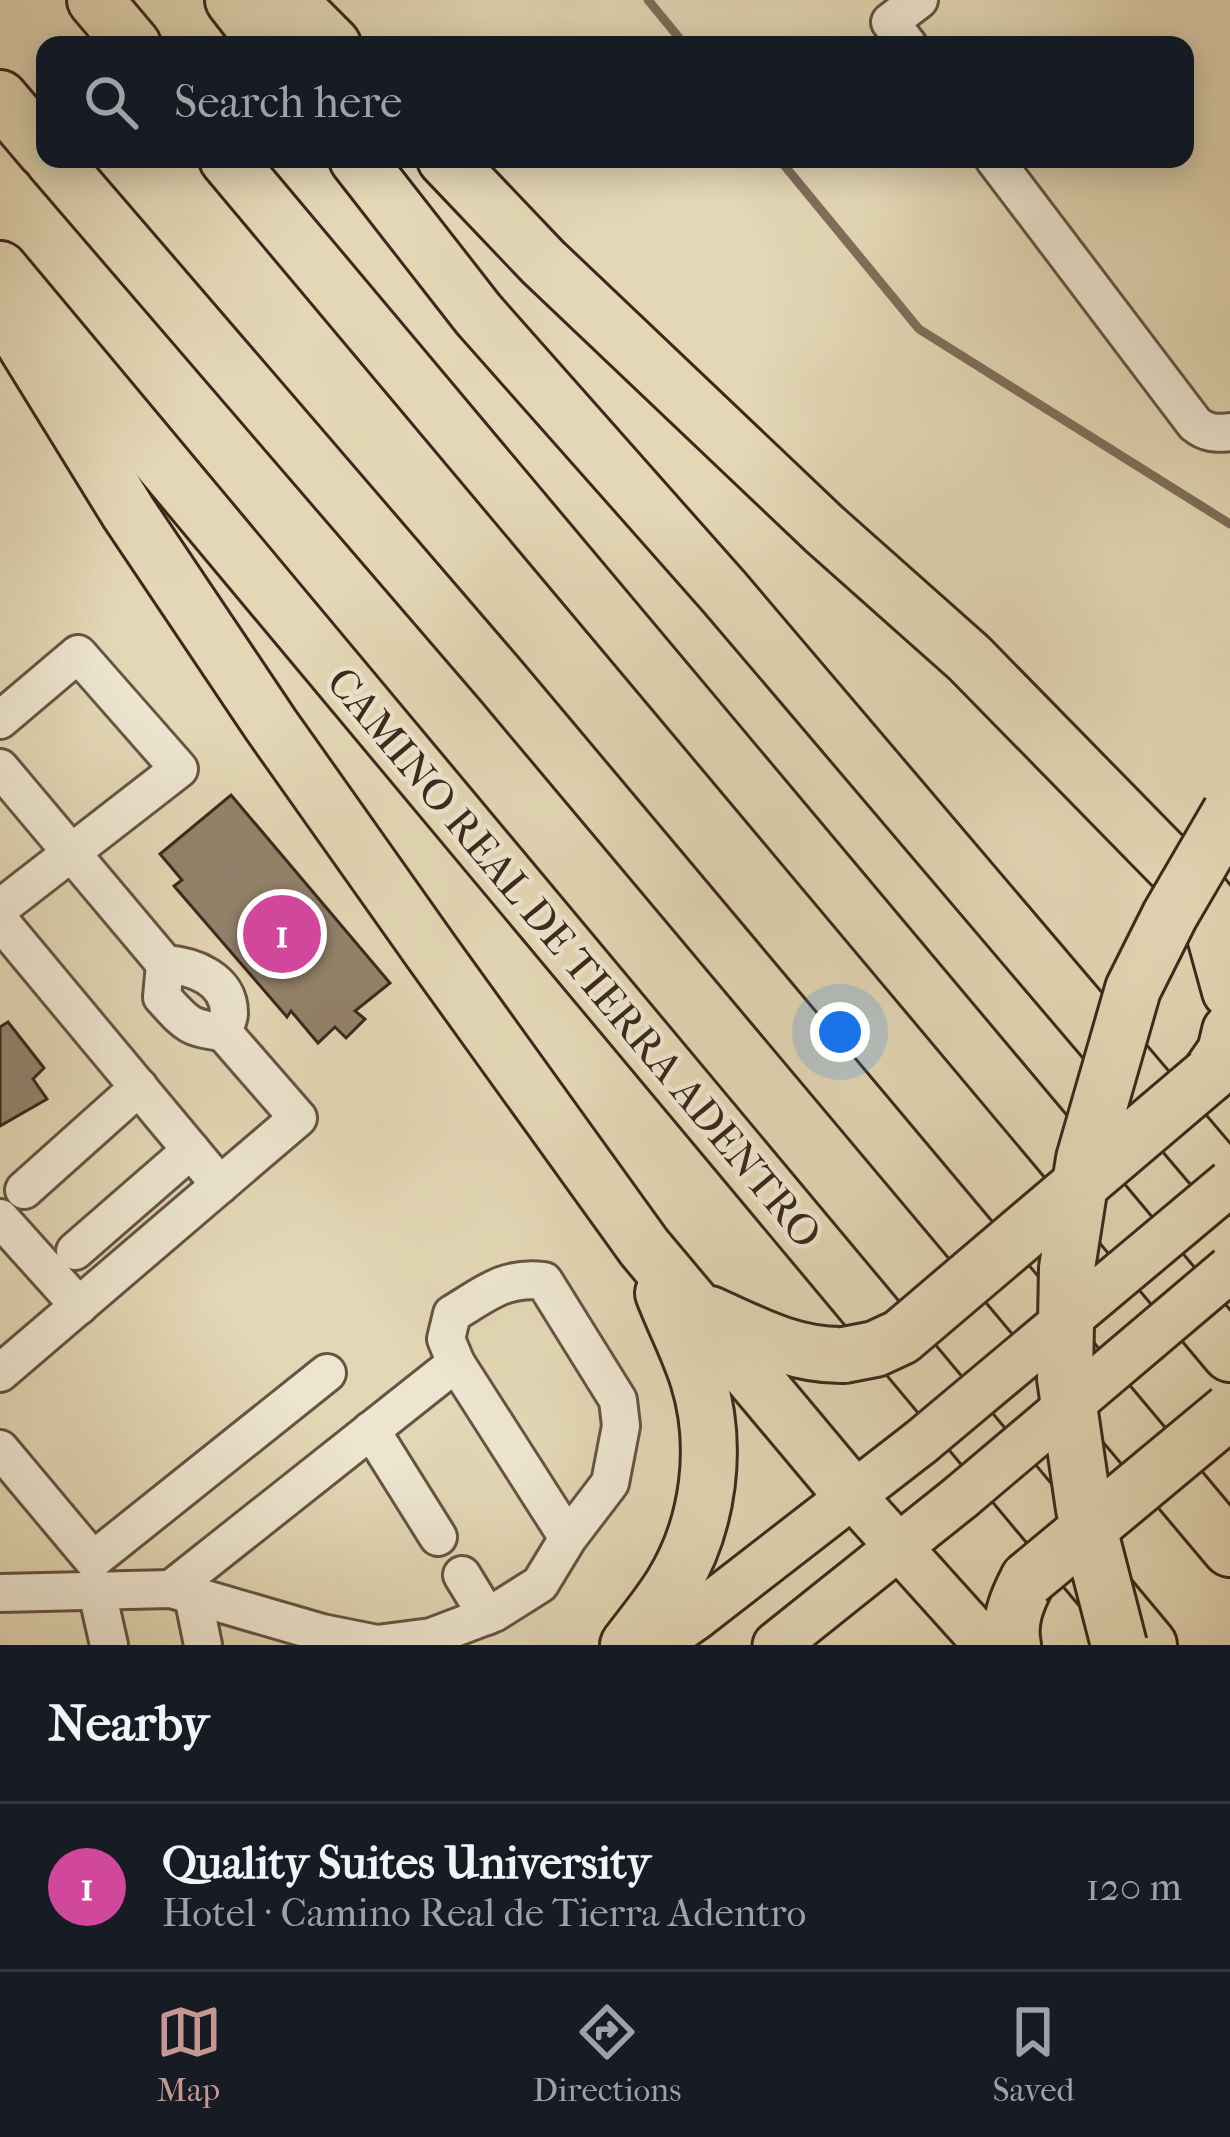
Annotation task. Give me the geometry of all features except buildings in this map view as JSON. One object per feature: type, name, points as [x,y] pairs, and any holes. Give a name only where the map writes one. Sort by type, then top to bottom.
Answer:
[{"type":"highway","points":[[95,0],[125,36]]},
{"type":"highway","points":[[233,0],[261,36]]},
{"type":"highway","points":[[288,0],[324,36]]},
{"type":"highway","points":[[0,98],[36,140]]},
{"type":"highway","points":[[60,168],[502,682],[1230,1549]]},
{"type":"highway","points":[[235,168],[1230,1354]]},
{"type":"highway","points":[[364,168],[478,314],[724,592],[1230,1185]]},
{"type":"highway","points":[[454,168],[543,262],[824,530],[969,658],[1222,911],[1230,991]]},
{"type":"highway","name":"CAMINO REAL DE TIERRA ADENTRO","points":[[0,269],[1149,1645]]},
{"type":"highway","points":[[0,304],[128,512],[272,725],[644,1247],[851,1494]]},
{"type":"highway","points":[[1119,1645],[1084,1509],[1065,1378],[1067,1268],[1084,1159],[1133,989],[1230,812]]},
{"type":"highway","points":[[696,1308],[787,1348],[820,1355],[844,1355],[901,1337],[1219,1053]]},
{"type":"highway","points":[[628,1645],[674,1582],[695,1532],[707,1484],[710,1436],[698,1380],[644,1247]]},
{"type":"highway","points":[[1013,1645],[1016,1604],[1028,1579],[1230,1411]]},
{"type":"main road","points":[[655,1645],[921,1442],[1230,1185]]},
{"type":"main road","points":[[776,1645],[961,1497],[1230,1268]]},
{"type":"main road","points":[[851,1494],[987,1645]]},
{"type":"lane","points":[[901,36],[890,22],[919,0]]},
{"type":"lane","points":[[1001,168],[1195,424],[1204,431],[1230,432]]},
{"type":"lane","points":[[0,720],[78,654],[179,769],[0,908]]},
{"type":"lane","points":[[0,768],[166,964],[207,974],[224,996],[229,1012],[223,1032],[298,1118],[0,1373]]},
{"type":"lane","points":[[0,921],[220,1185]]},
{"type":"lane","points":[[79,1306],[12,1204],[139,1087]]},
{"type":"lane","points":[[75,1252],[190,1150]]},
{"type":"lane","points":[[4,1595],[91,1582],[182,1592],[277,1632],[377,1644],[431,1636],[487,1616],[540,1584],[610,1483],[621,1426],[618,1400],[544,1281],[523,1278],[452,1314],[446,1339],[456,1363],[568,1538]]},
{"type":"lane","points":[[182,1592],[456,1363]]},
{"type":"lane","points":[[91,1582],[327,1373]]},
{"type":"lane","points":[[371,1430],[438,1537]]},
{"type":"lane","points":[[0,1449],[91,1582],[109,1645]]},
{"type":"lane","points":[[462,1575],[487,1616]]},
{"type":"lane","points":[[182,1592],[203,1645]]},
{"type":"waterway","points":[[648,0],[678,36]]},
{"type":"waterway","points":[[786,168],[919,329],[1230,524]]},
{"type":"place","name":"Quality Suites University","points":[[282,934]]}]
